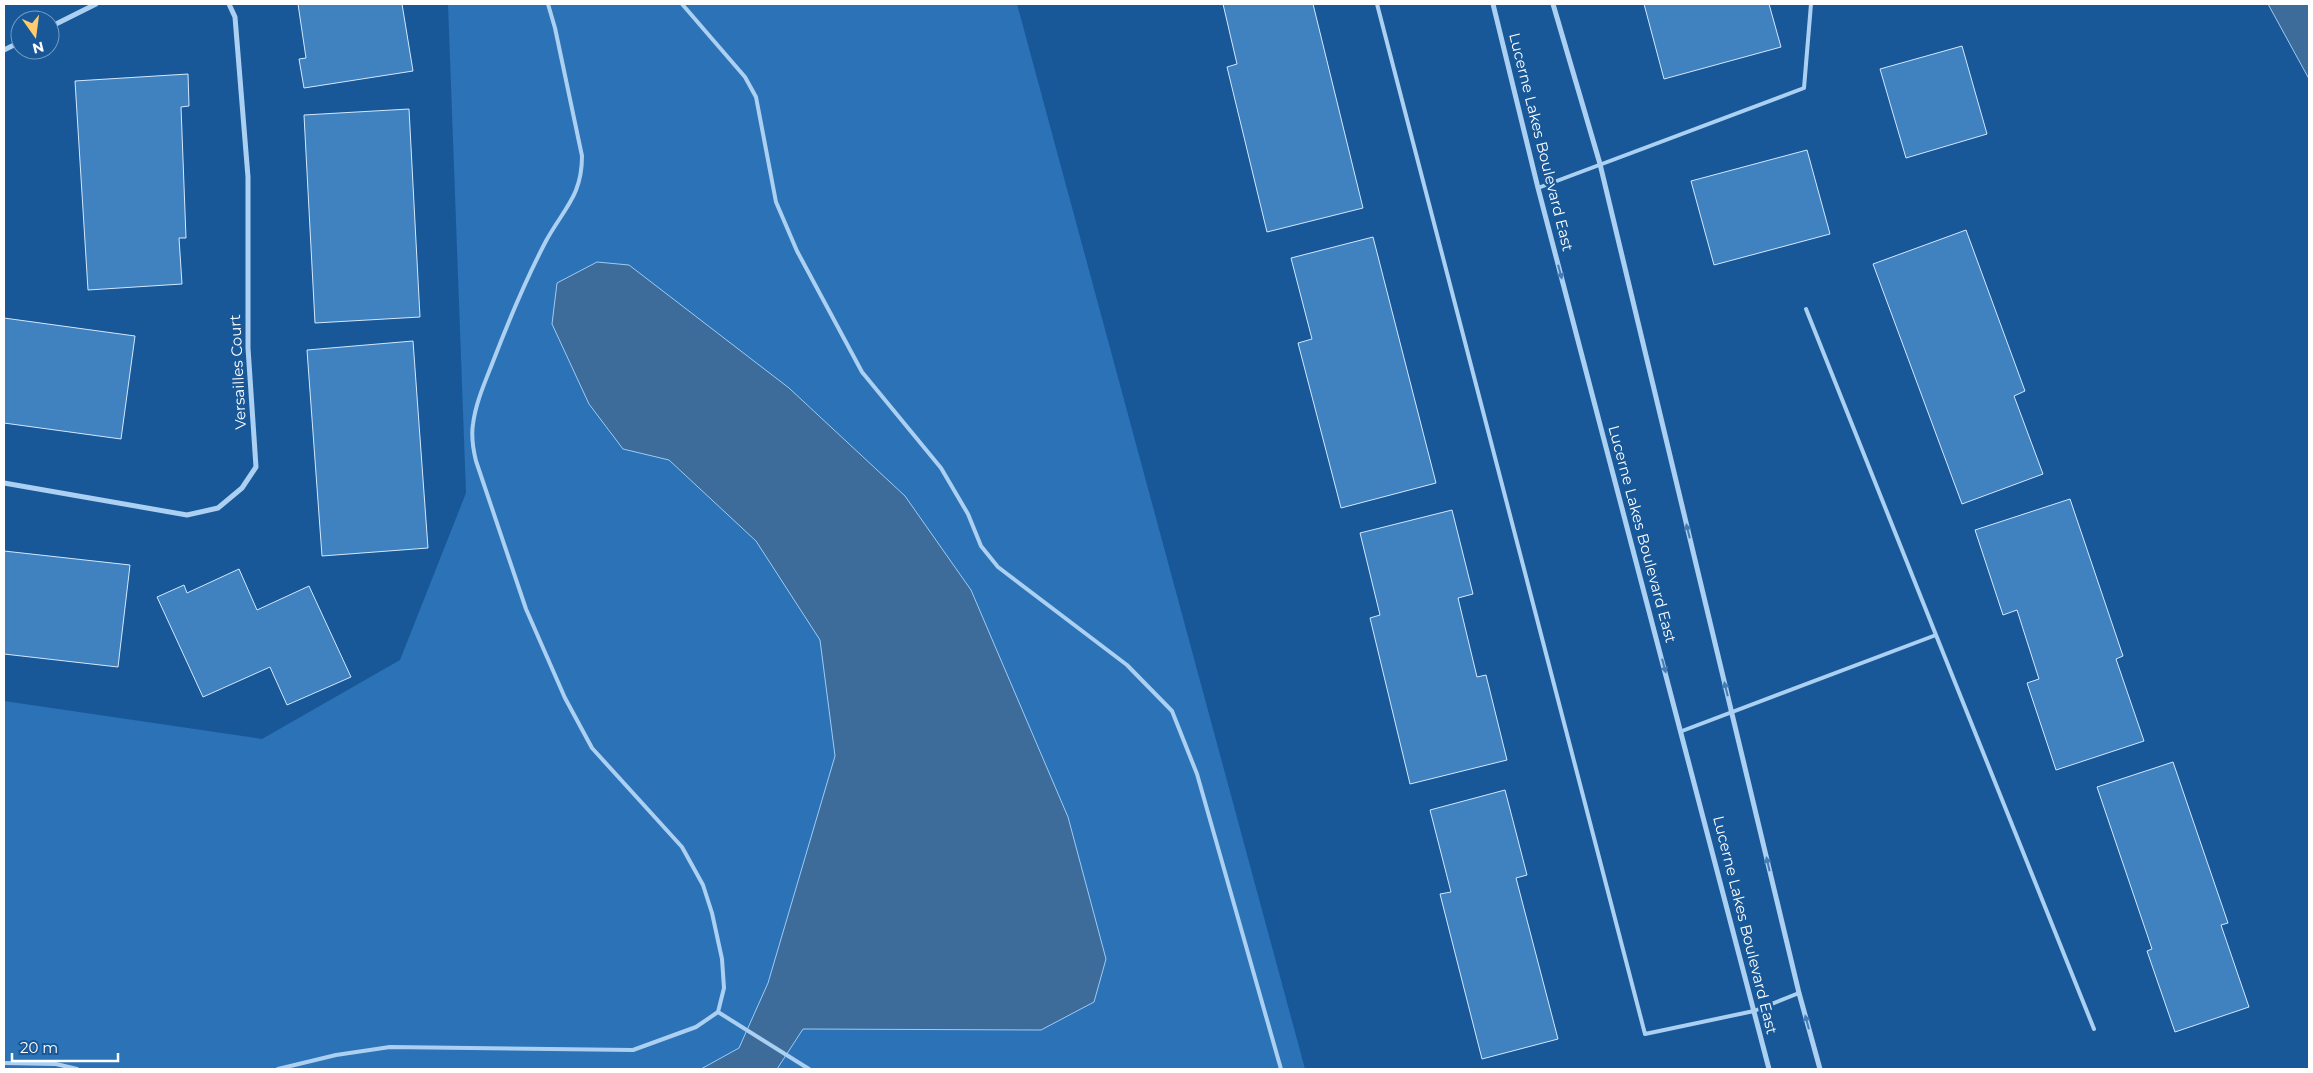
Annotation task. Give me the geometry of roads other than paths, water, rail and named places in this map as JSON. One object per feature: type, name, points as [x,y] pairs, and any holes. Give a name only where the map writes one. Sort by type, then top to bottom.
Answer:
[{"type":"street","points":[[60,22],[96,4]]},
{"type":"street","name":"Versailles Court","points":[[4,483],[187,515],[218,508],[242,488],[256,467],[248,348],[248,176],[235,17],[229,4]]},
{"type":"street","name":"Lucerne Lakes Boulevard East","points":[[1493,4],[1538,188],[1682,731],[1769,1069]]},
{"type":"street","points":[[1553,4],[1600,164],[1799,993],[1820,1069]]},
{"type":"lane","points":[[278,1069],[336,1055],[390,1047],[633,1050],[696,1027],[718,1012],[724,988],[722,958],[704,885],[682,846],[592,748],[565,698],[526,609],[476,461],[472,443],[472,425],[478,400],[508,323],[546,242],[578,190],[582,176],[582,156],[555,28],[548,4]]},
{"type":"lane","points":[[682,4],[745,77],[756,97],[776,202],[797,251],[862,372],[941,468],[968,514],[981,546],[998,567],[1127,665],[1172,711],[1197,774],[1281,1069]]},
{"type":"lane","points":[[1377,4],[1645,1034],[1754,1011],[1799,993]]},
{"type":"lane","points":[[1538,188],[1804,88],[1810,4]]},
{"type":"lane","points":[[1806,309],[2094,1029]]},
{"type":"lane","points":[[1682,731],[1936,636]]},
{"type":"lane","points":[[718,1012],[809,1069]]},
{"type":"lane","points":[[4,1063],[56,1064],[77,1069]]}]
